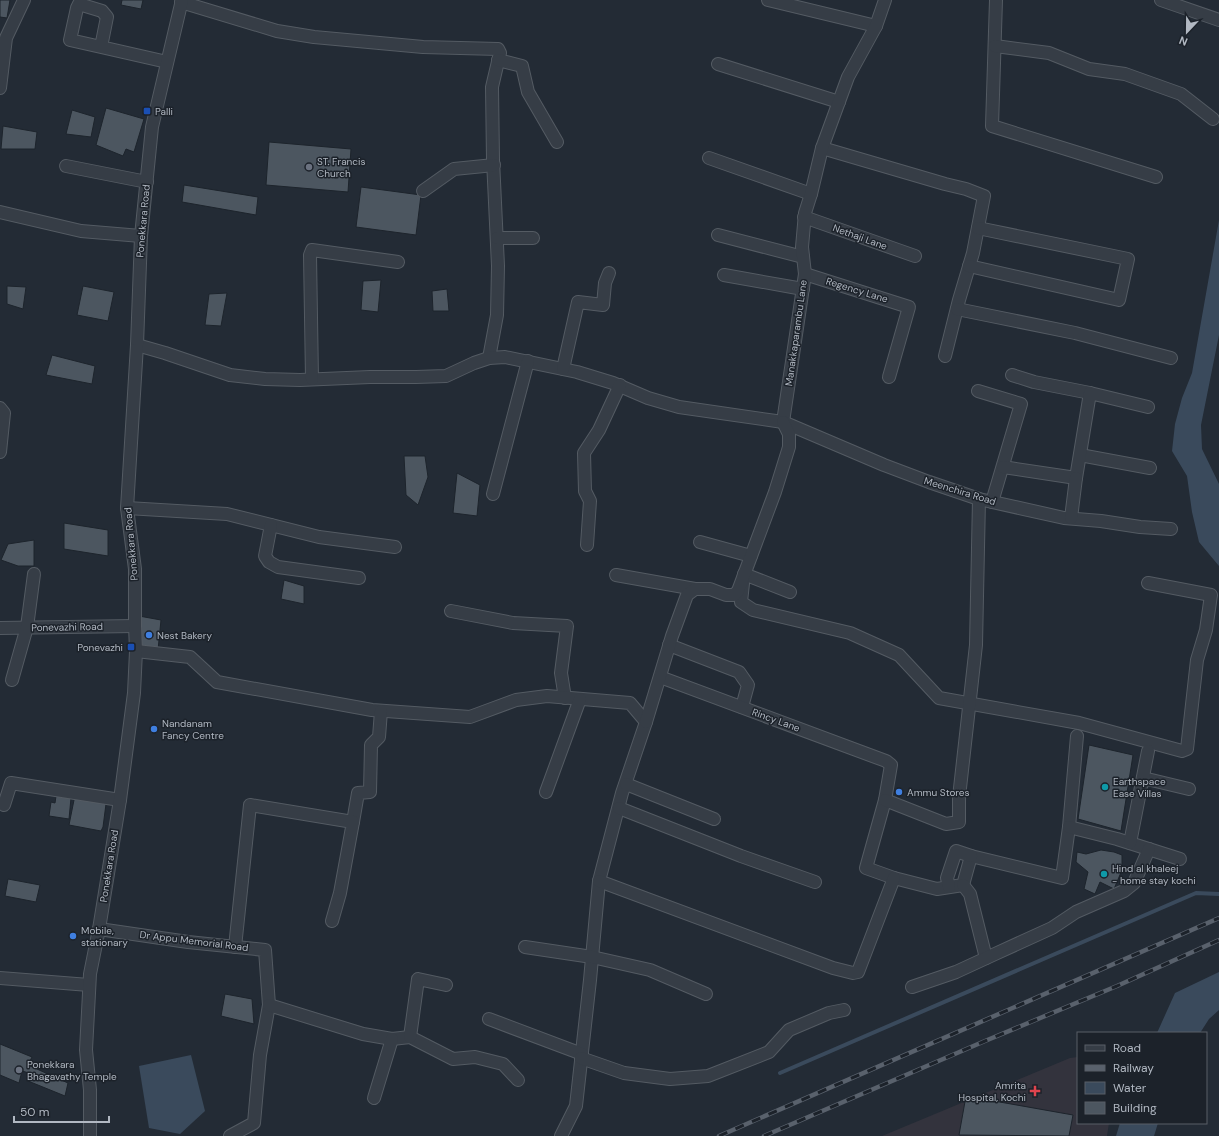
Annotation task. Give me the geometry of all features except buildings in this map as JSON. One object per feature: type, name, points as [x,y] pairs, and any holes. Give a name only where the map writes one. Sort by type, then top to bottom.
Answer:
[{"type":"street","points":[[0,88],[2,54],[6,38],[24,0]]},
{"type":"street","points":[[768,0],[876,26]]},
{"type":"street","name":"Manakkaparambu Lane","points":[[782,422],[788,394],[805,274],[802,247],[804,217],[822,148],[848,77],[876,26],[885,0]]},
{"type":"street","points":[[996,0],[992,126],[1156,177]]},
{"type":"street","points":[[1161,0],[1219,20]]},
{"type":"street","points":[[182,1],[277,31],[314,37],[423,47],[498,49],[500,53],[492,87],[498,266],[497,315],[489,358]]},
{"type":"street","name":"Ponekkara Road","points":[[90,1136],[90,1090],[86,1050],[90,974],[99,929],[120,800],[134,693],[136,651],[134,626],[135,570],[127,508],[137,345],[141,236],[152,127],[182,1]]},
{"type":"street","points":[[995,46],[1049,53],[1089,69],[1125,74],[1181,94],[1213,119]]},
{"type":"street","points":[[101,47],[167,62]]},
{"type":"street","points":[[498,60],[522,66],[528,92],[557,142]]},
{"type":"street","points":[[718,64],[839,102]]},
{"type":"street","points":[[822,148],[944,184],[966,189],[984,196],[969,266],[946,356]]},
{"type":"street","points":[[709,158],[811,194]]},
{"type":"street","points":[[423,191],[454,169],[494,165]]},
{"type":"street","points":[[66,166],[147,182]]},
{"type":"street","points":[[0,212],[81,231],[141,236]]},
{"type":"street","name":"Nethaji Lane","points":[[804,217],[915,256]]},
{"type":"street","points":[[969,266],[1119,300],[1128,259],[978,228]]},
{"type":"street","points":[[718,235],[803,257]]},
{"type":"street","points":[[497,238],[533,238]]},
{"type":"street","points":[[312,379],[310,255],[312,250],[398,262]]},
{"type":"street","points":[[563,369],[578,302],[603,305],[605,283],[609,273]]},
{"type":"street","name":"Regency Lane","points":[[805,274],[909,307],[889,377]]},
{"type":"street","points":[[724,275],[803,290]]},
{"type":"street","points":[[957,309],[1075,333],[1171,358]]},
{"type":"street","name":"Meenchira Road","points":[[137,345],[230,375],[265,379],[446,376],[489,358],[505,357],[528,361],[592,376],[648,398],[679,407],[782,422],[912,476],[979,499],[1071,518],[1140,527],[1171,529]]},
{"type":"street","points":[[493,494],[528,361]]},
{"type":"street","points":[[1012,375],[1034,382],[1090,393],[1148,407]]},
{"type":"street","points":[[587,545],[590,501],[585,491],[584,453],[599,430],[620,386]]},
{"type":"street","points":[[978,391],[1021,404],[992,502]]},
{"type":"street","points":[[1071,518],[1090,393]]},
{"type":"street","points":[[0,408],[4,413],[0,452]]},
{"type":"street","points":[[616,575],[695,589],[710,589],[726,595],[734,595],[738,591],[775,492],[789,447],[789,434],[782,422]]},
{"type":"street","points":[[1080,455],[1150,468]]},
{"type":"street","points":[[1003,467],[1076,478]]},
{"type":"street","points":[[963,885],[937,889],[894,878],[866,868],[885,800],[946,824],[959,822],[959,797],[976,646],[979,499]]},
{"type":"street","points":[[127,508],[227,514],[319,537],[395,547]]},
{"type":"street","points":[[271,525],[265,556],[269,562],[278,566],[359,578]]},
{"type":"street","points":[[700,542],[751,556]]},
{"type":"street","points":[[12,680],[27,627],[34,574]]},
{"type":"street","points":[[744,574],[741,602],[753,610],[850,633],[899,655],[939,698],[1079,723],[1182,751],[1187,749],[1197,660],[1206,630],[1211,595],[1148,583]]},
{"type":"street","points":[[744,574],[790,592]]},
{"type":"street","points":[[561,1136],[576,1106],[599,881],[626,784],[669,645],[688,595],[695,589]]},
{"type":"street","points":[[451,611],[513,623],[567,626],[561,673],[565,698]]},
{"type":"street","name":"Ponevazhi Road","points":[[0,628],[134,626]]},
{"type":"street","points":[[669,645],[739,672],[748,685],[742,707]]},
{"type":"street","points":[[136,651],[190,657],[218,682],[381,711],[470,717],[516,700],[546,696],[630,704],[646,722]]},
{"type":"street","name":"Rincy Lane","points":[[660,677],[886,761],[891,765],[885,800]]},
{"type":"street","points":[[546,792],[580,699]]},
{"type":"street","points":[[332,921],[340,893],[358,793],[370,792],[372,745],[379,737],[381,711]]},
{"type":"street","points":[[949,887],[947,878],[956,852],[1062,878],[1069,826],[1077,736]]},
{"type":"street","points":[[1130,843],[1148,751]]},
{"type":"street","points":[[1143,778],[1189,789]]},
{"type":"street","points":[[4,806],[5,780],[120,800]]},
{"type":"street","points":[[626,784],[714,819]]},
{"type":"street","points":[[235,947],[250,805],[353,822]]},
{"type":"street","points":[[619,808],[741,856],[815,882]]},
{"type":"street","points":[[1069,826],[1180,859]]},
{"type":"street","points":[[912,987],[956,972],[1052,928],[1076,912],[1124,890],[1134,883],[1149,849]]},
{"type":"street","points":[[963,885],[971,856]]},
{"type":"street","points":[[599,881],[833,968],[853,973],[858,972],[894,878]]},
{"type":"street","points":[[963,885],[970,894],[986,958]]},
{"type":"street","name":"Dr Appu Memorial Road","points":[[99,929],[265,950],[269,1005]]},
{"type":"street","points":[[525,947],[592,957],[650,970],[706,994]]},
{"type":"street","points":[[0,978],[89,985]]},
{"type":"street","points":[[410,1038],[418,980],[446,985]]},
{"type":"street","points":[[230,1136],[254,1123],[260,1055],[269,1005],[363,1034],[392,1039],[410,1038],[453,1059],[474,1057],[503,1064],[518,1080]]},
{"type":"street","points":[[489,1019],[624,1074],[670,1079],[708,1076],[769,1052],[789,1030],[829,1013],[844,1010]]},
{"type":"street","points":[[374,1098],[392,1039]]},
{"type":"shaded area","name":"Amrita Hospital, Kochi","points":[[1077,1057],[1077,1124],[1109,1124],[1107,1136],[882,1136],[1070,1058]]},
{"type":"water","points":[[1219,220],[1219,335],[1201,425],[1202,449],[1219,484],[1219,566],[1199,542],[1192,512],[1187,476],[1172,451],[1175,424],[1182,398],[1192,373]]},
{"type":"water","points":[[1219,972],[1219,1010],[1209,1019],[1201,1032],[1157,1032],[1175,993]]},
{"type":"water","points":[[191,1055],[205,1111],[180,1134],[149,1128],[139,1066]]},
{"type":"water","points":[[1120,1124],[1158,1124],[1154,1136],[1116,1136]]},
{"type":"waterway","points":[[780,1073],[1196,893],[1219,894]]},
{"type":"railway","points":[[719,1136],[1219,918]]},
{"type":"railway","points":[[764,1136],[1117,986],[1219,940]]},
{"type":"place","name":"Palli","points":[[147,111]]},
{"type":"place","name":"ST. Francis Church","points":[[309,167]]},
{"type":"place","name":"Nest Bakery","points":[[149,635]]},
{"type":"place","name":"Ponevazhi","points":[[131,647]]},
{"type":"place","name":"Nandanam Fancy Centre","points":[[154,729]]},
{"type":"place","name":"Earthspace Ease Villas","points":[[1105,787]]},
{"type":"place","name":"Ammu Stores","points":[[899,792]]},
{"type":"place","name":"Hind al khaleej - home stay kochi","points":[[1104,874]]},
{"type":"place","name":"Mobile, stationary","points":[[73,936]]},
{"type":"place","name":"Ponekkara Bhagavathy Temple","points":[[19,1070]]},
{"type":"place","name":"Amrita Hospital, Kochi","points":[[1035,1091]]}]
